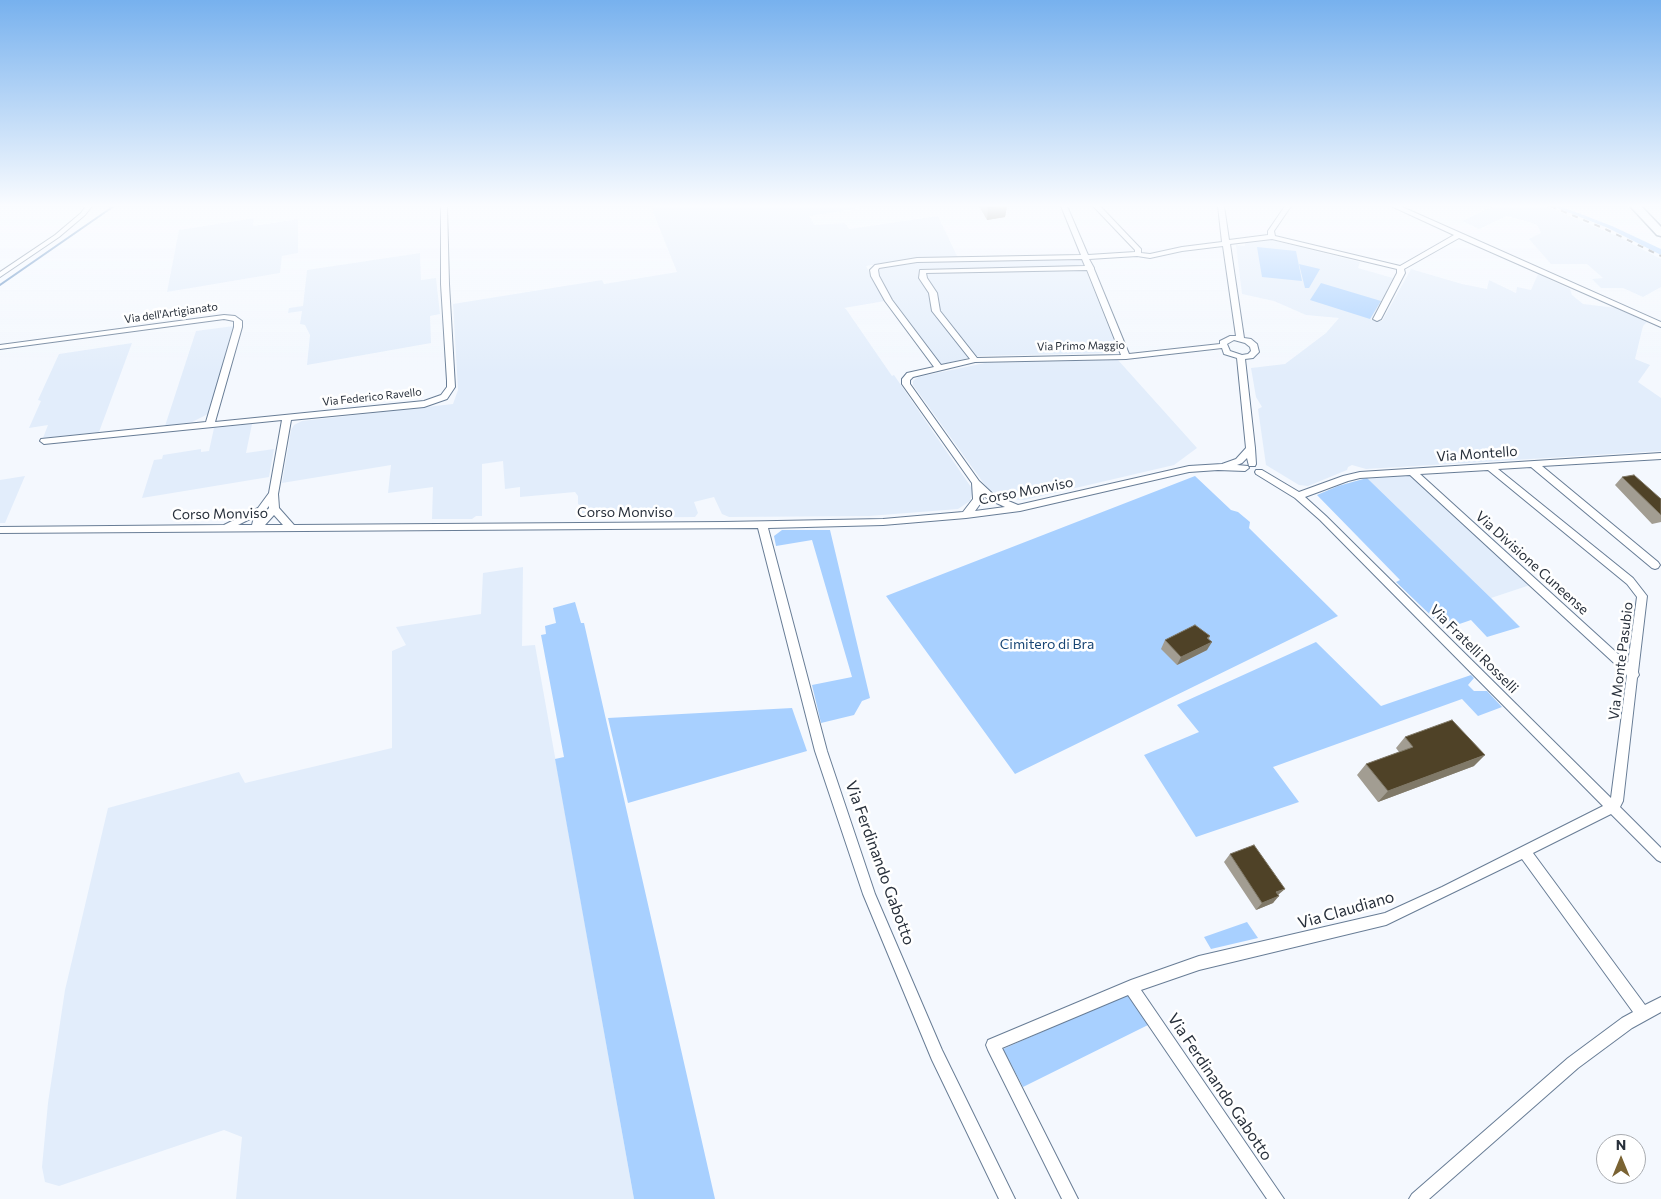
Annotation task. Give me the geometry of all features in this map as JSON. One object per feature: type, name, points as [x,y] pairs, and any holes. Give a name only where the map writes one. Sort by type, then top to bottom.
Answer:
[{"type":"street","points":[[0,275],[19,262]]},
{"type":"street","name":"Via Federico Ravello","points":[[287,417],[424,404],[435,402],[448,392],[452,381],[445,262]]},
{"type":"street","points":[[900,262],[882,264],[874,268],[874,272],[890,301],[939,368]]},
{"type":"street","points":[[1088,262],[1126,357]]},
{"type":"street","points":[[1223,346],[1231,354],[1241,356],[1250,356],[1256,349],[1252,344],[1240,339],[1226,262]]},
{"type":"street","points":[[1376,262],[1401,268],[1412,262]]},
{"type":"street","points":[[1519,262],[1661,325]]},
{"type":"street","points":[[975,360],[936,311],[933,293],[923,278],[922,271],[1091,268]]},
{"type":"street","points":[[1377,319],[1401,268]]},
{"type":"street","name":"Via dell'Artigianato","points":[[0,347],[224,317],[235,318],[238,321],[238,327],[210,424]]},
{"type":"street","name":"Via Primo Maggio","points":[[1020,508],[991,497],[976,483],[906,384],[906,379],[910,375],[975,360],[1126,357],[1223,346],[1223,343],[1228,339],[1240,339]]},
{"type":"street","points":[[1241,356],[1252,468]]},
{"type":"street","points":[[44,441],[287,417],[273,494],[274,509],[292,528]]},
{"type":"street","points":[[1218,467],[1239,461],[1251,448]]},
{"type":"street","name":"Via Montello","points":[[1298,496],[1346,478],[1379,474],[1660,457]]},
{"type":"street","points":[[1533,464],[1656,565]]},
{"type":"street","name":"Corso Monviso","points":[[0,530],[874,523],[991,513],[1189,470],[1218,467],[1252,468]]},
{"type":"street","name":"Via Monte Pasubio","points":[[1490,467],[1639,589],[1643,602],[1617,801],[1613,807]]},
{"type":"street","name":"Via Fratelli Rosselli","points":[[1252,468],[1298,496],[1329,524],[1661,856]]},
{"type":"street","name":"Via Divisione Cuneense","points":[[1412,472],[1634,675]]},
{"type":"street","name":"Via Primo Maggio","points":[[976,483],[978,500]]},
{"type":"street","points":[[257,528],[257,521],[261,510],[273,494]]},
{"type":"street","points":[[991,497],[991,513]]},
{"type":"street","points":[[966,516],[978,500],[991,513]]},
{"type":"street","points":[[257,528],[274,509]]},
{"type":"street","points":[[222,528],[261,510]]},
{"type":"street","name":"Via Ferdinando Gabotto","points":[[762,524],[821,752],[869,894],[937,1055],[1007,1199]]},
{"type":"street","name":"Via Claudiano","points":[[1131,987],[1199,963],[1386,919],[1613,807]]},
{"type":"street","points":[[1524,852],[1643,1014]]},
{"type":"street","points":[[1070,1199],[993,1045],[1131,987]]},
{"type":"street","name":"Via Ferdinando Gabotto","points":[[1131,987],[1276,1199]]},
{"type":"street","points":[[1417,1199],[1573,1062],[1643,1014],[1661,1004]]},
{"type":"shaded area","points":[[173,262],[281,262],[280,273],[167,292]]},
{"type":"shaded area","points":[[360,262],[420,262],[421,280],[436,278],[440,314],[430,316],[431,343],[307,365],[310,335],[305,325],[300,324],[302,311],[288,313],[289,308],[303,306],[307,270]]},
{"type":"shaded area","points":[[673,262],[890,262],[866,266],[885,301],[844,308],[892,376],[894,375],[973,490],[970,501],[958,509],[869,516],[729,517],[722,514],[714,497],[694,502],[698,513],[695,517],[582,518],[582,506],[578,504],[578,496],[575,492],[520,497],[520,487],[505,489],[503,461],[482,464],[482,516],[476,516],[472,519],[432,519],[433,487],[388,493],[391,465],[282,483],[291,430],[294,425],[302,421],[453,404],[458,390],[453,304],[602,280],[604,284],[677,272]]},
{"type":"shaded area","points":[[915,262],[1083,262],[1118,351],[1117,353],[976,356],[939,365],[902,316],[878,276],[878,272],[882,267]]},
{"type":"shaded area","points":[[1238,262],[1360,262],[1358,268],[1393,278],[1371,320],[1382,321],[1411,269],[1462,284],[1487,289],[1489,280],[1516,293],[1517,287],[1531,290],[1538,274],[1570,289],[1572,295],[1583,304],[1617,308],[1647,322],[1643,326],[1635,359],[1650,365],[1638,382],[1661,398],[1661,451],[1366,469],[1352,465],[1347,470],[1308,486],[1299,485],[1266,465],[1258,409],[1262,407],[1256,397],[1251,368],[1285,364],[1326,333],[1339,318],[1306,315],[1274,301],[1242,294]]},
{"type":"shaded area","points":[[1549,262],[1661,262],[1661,287],[1643,297],[1623,288],[1601,288],[1592,279],[1603,278],[1587,264],[1551,264]]},
{"type":"shaded area","points":[[234,326],[208,414],[192,422],[165,426],[196,331]]},
{"type":"shaded area","points":[[132,343],[99,432],[43,438],[48,425],[29,428],[41,401],[38,400],[59,354]]},
{"type":"shaded area","points":[[1118,360],[1197,448],[1174,465],[1024,500],[1003,499],[987,488],[913,385],[913,381],[918,377],[985,363]]},
{"type":"shaded area","points":[[252,424],[246,453],[274,449],[269,477],[142,498],[154,460],[162,459],[163,455],[201,449],[201,452],[209,451],[214,428]]},
{"type":"shaded area","points":[[1412,475],[1530,585],[1491,598],[1367,478]]},
{"type":"shaded area","points":[[25,476],[5,523],[0,523],[0,480]]},
{"type":"shaded area","points":[[523,567],[522,646],[535,645],[634,1199],[236,1199],[242,1137],[224,1130],[59,1186],[45,1182],[42,1167],[48,1103],[65,990],[108,808],[239,772],[245,783],[392,748],[392,651],[406,645],[396,627],[481,614],[483,573]]},
{"type":"green space","points":[[1259,262],[1298,262],[1302,281],[1262,277]]},
{"type":"green space","points":[[1299,264],[1320,269],[1309,288],[1305,288]]},
{"type":"green space","points":[[1321,283],[1381,301],[1370,319],[1310,300]]},
{"type":"green space","name":"Cimitero di Bra","points":[[1195,476],[1231,510],[1238,512],[1250,522],[1249,528],[1338,616],[1015,774],[886,596]]},
{"type":"green space","points":[[1367,478],[1520,627],[1487,637],[1471,620],[1445,629],[1396,582],[1400,580],[1317,495],[1338,486]]},
{"type":"green space","points":[[782,530],[830,530],[870,698],[862,701],[854,715],[821,723],[812,685],[852,677],[812,540],[776,546],[774,536]]},
{"type":"green space","points":[[575,602],[581,623],[584,623],[715,1199],[634,1199],[555,759],[564,757],[541,635],[546,634],[545,626],[556,623],[553,608]]},
{"type":"green space","points":[[1316,642],[1381,706],[1471,675],[1474,678],[1468,685],[1474,691],[1487,691],[1502,707],[1478,716],[1462,699],[1273,767],[1299,802],[1196,837],[1144,755],[1199,732],[1177,705]]},
{"type":"green space","points":[[792,708],[807,751],[628,803],[608,718]]},
{"type":"green space","points":[[1247,922],[1258,938],[1211,949],[1204,937]]},
{"type":"green space","points":[[1128,994],[1148,1025],[1023,1087],[1003,1049]]},
{"type":"building","points":[[1634,475],[1661,499],[1661,515],[1622,477]]},
{"type":"building","points":[[1195,625],[1210,636],[1207,638],[1212,642],[1181,657],[1165,640]]},
{"type":"building","points":[[1452,720],[1485,755],[1388,791],[1366,764],[1413,747],[1405,737]]},
{"type":"building","points":[[1254,845],[1285,889],[1276,892],[1279,896],[1262,903],[1230,854]]},
{"type":"waterway","points":[[0,285],[33,262]]}]
